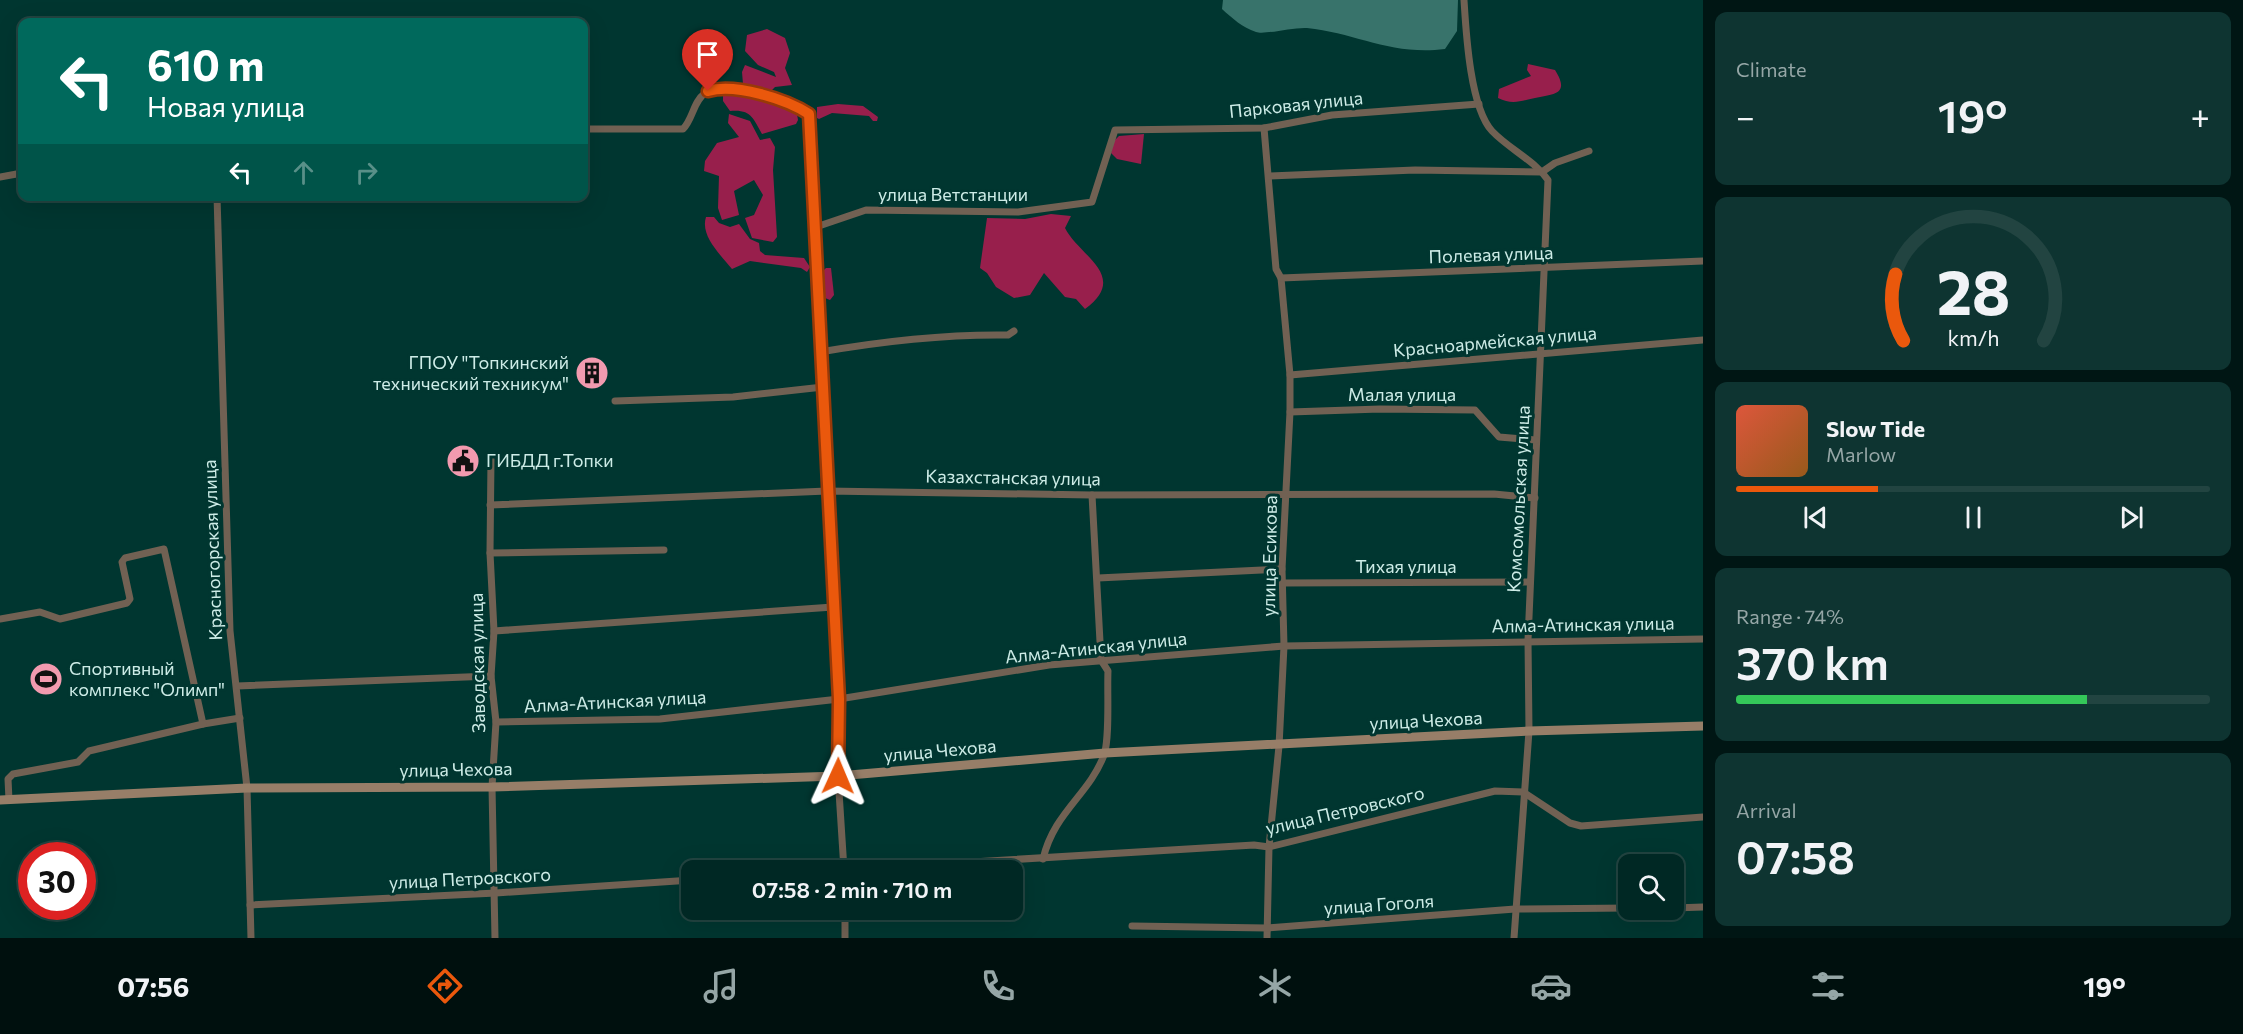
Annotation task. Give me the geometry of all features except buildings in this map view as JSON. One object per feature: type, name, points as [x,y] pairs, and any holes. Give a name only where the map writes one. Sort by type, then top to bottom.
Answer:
[{"type":"street","points":[[1464,0],[1467,47],[1479,104],[1489,128],[1542,172]]},
{"type":"street","points":[[588,129],[683,129],[689,123],[702,96],[715,89],[735,90],[789,102],[809,114],[813,228],[839,699],[838,776],[842,860]]},
{"type":"street","name":"Парковая улица","points":[[1115,130],[1264,128],[1332,115],[1479,104]]},
{"type":"street","name":"улица Есикова","points":[[1264,128],[1276,269],[1281,278],[1290,375],[1282,569],[1284,646],[1279,746],[1269,847],[1267,938]]},
{"type":"street","name":"улица Ветстанции","points":[[813,228],[866,210],[1018,212],[1092,201],[1115,130]]},
{"type":"street","points":[[1269,176],[1374,171],[1542,172],[1555,163],[1589,151]]},
{"type":"street","name":"Комсомольская улица","points":[[1514,938],[1528,731],[1530,582],[1536,440],[1543,352],[1548,180],[1542,172]]},
{"type":"street","points":[[0,177],[18,174]]},
{"type":"street","name":"Красногорская улица","points":[[217,201],[230,631],[247,788],[251,938]]},
{"type":"street","name":"Полевая улица","points":[[1281,278],[1703,261]]},
{"type":"street","points":[[820,352],[954,334],[1008,335],[1014,331]]},
{"type":"street","name":"Красноармейская улица","points":[[1290,375],[1703,340]]},
{"type":"street","points":[[615,401],[733,397],[823,387]]},
{"type":"street","name":"Малая улица","points":[[1290,412],[1380,409],[1475,410],[1499,437],[1536,440]]},
{"type":"street","name":"Заводская улица","points":[[491,459],[490,553],[494,631],[491,676],[496,722],[492,787],[496,893],[495,938]]},
{"type":"street","name":"Казахстанская улица","points":[[490,505],[827,491],[1092,495],[1494,494],[1535,498]]},
{"type":"street","points":[[1043,859],[1055,826],[1091,780],[1105,753],[1108,671],[1101,660],[1092,495]]},
{"type":"street","points":[[0,620],[40,612],[60,619],[127,603],[130,599],[122,562],[125,558],[164,549],[203,724]]},
{"type":"street","points":[[490,553],[664,550]]},
{"type":"street","points":[[1098,578],[1282,569]]},
{"type":"street","name":"Тихая улица","points":[[1282,583],[1530,582]]},
{"type":"street","points":[[494,631],[833,607]]},
{"type":"street","name":"Алма-Атинская улица","points":[[496,722],[660,719],[839,699],[1049,665],[1284,646],[1528,640],[1703,639]]},
{"type":"street","points":[[237,686],[491,676]]},
{"type":"street","points":[[4,800],[8,779],[13,774],[78,762],[89,751],[203,724],[240,718]]},
{"type":"street","name":"улица Чехова","points":[[4,800],[247,788],[492,787],[838,776],[1105,753],[1279,746],[1528,731],[1703,726]]},
{"type":"street","name":"улица Петровского","points":[[1023,860],[1254,845],[1269,847],[1474,794],[1495,790],[1523,792]]},
{"type":"street","points":[[1523,792],[1570,823],[1581,826],[1703,817]]},
{"type":"street","name":"улица Петровского","points":[[250,905],[496,893],[681,881]]},
{"type":"street","points":[[1684,908],[1703,907]]},
{"type":"street","name":"улица Гоголя","points":[[1132,926],[1268,928],[1515,909],[1618,908]]},
{"type":"street","points":[[845,920],[845,938]]},
{"type":"shaded area","points":[[767,29],[785,38],[790,53],[785,68],[792,85],[775,87],[769,93],[743,84],[742,72],[745,65],[776,77],[774,72],[758,65],[745,51],[747,35]]},
{"type":"shaded area","points":[[1528,64],[1555,70],[1561,88],[1554,94],[1517,102],[1498,98],[1499,89],[1531,76],[1527,70]]},
{"type":"shaded area","points":[[723,95],[751,97],[771,102],[797,114],[798,120],[796,124],[762,134],[747,113],[730,111],[723,101]]},
{"type":"shaded area","points":[[838,104],[863,106],[878,117],[877,121],[873,121],[869,116],[832,113],[817,118],[817,107]]},
{"type":"shaded area","points":[[729,114],[750,121],[760,140],[770,138],[775,147],[773,170],[777,237],[773,242],[752,238],[745,218],[754,215],[763,195],[754,180],[734,191],[739,215],[722,220],[718,208],[719,176],[704,171],[705,161],[717,143],[739,137],[728,123]]},
{"type":"shaded area","points":[[1144,134],[1141,164],[1117,159],[1111,153],[1113,142],[1119,136]]},
{"type":"shaded area","points":[[1051,214],[1071,216],[1065,228],[1102,276],[1103,286],[1098,297],[1085,309],[1076,299],[1065,297],[1044,273],[1030,295],[1014,298],[996,287],[987,273],[980,268],[987,218],[1025,219]]},
{"type":"shaded area","points":[[706,217],[714,217],[719,223],[730,227],[739,224],[750,239],[759,243],[760,251],[765,255],[804,258],[810,267],[807,272],[801,268],[750,261],[732,269],[708,238]]},
{"type":"shaded area","points":[[831,268],[834,295],[830,300],[825,298],[823,271]]},
{"type":"water","points":[[1223,0],[1458,0],[1457,31],[1445,49],[1426,50],[1391,47],[1342,34],[1307,28],[1260,33],[1246,28],[1226,13],[1222,9]]},
{"type":"place","name":"ГПОУ \"Топкинский технический техникум\"","points":[[592,373]]},
{"type":"place","name":"ГИБДД г.Топки","points":[[463,461]]},
{"type":"place","name":"Спортивный комплекс \"Олимп\"","points":[[46,679]]},
{"type":"route","points":[[708,91],[735,90],[789,102],[809,114],[813,228],[839,699],[838,776]]}]
